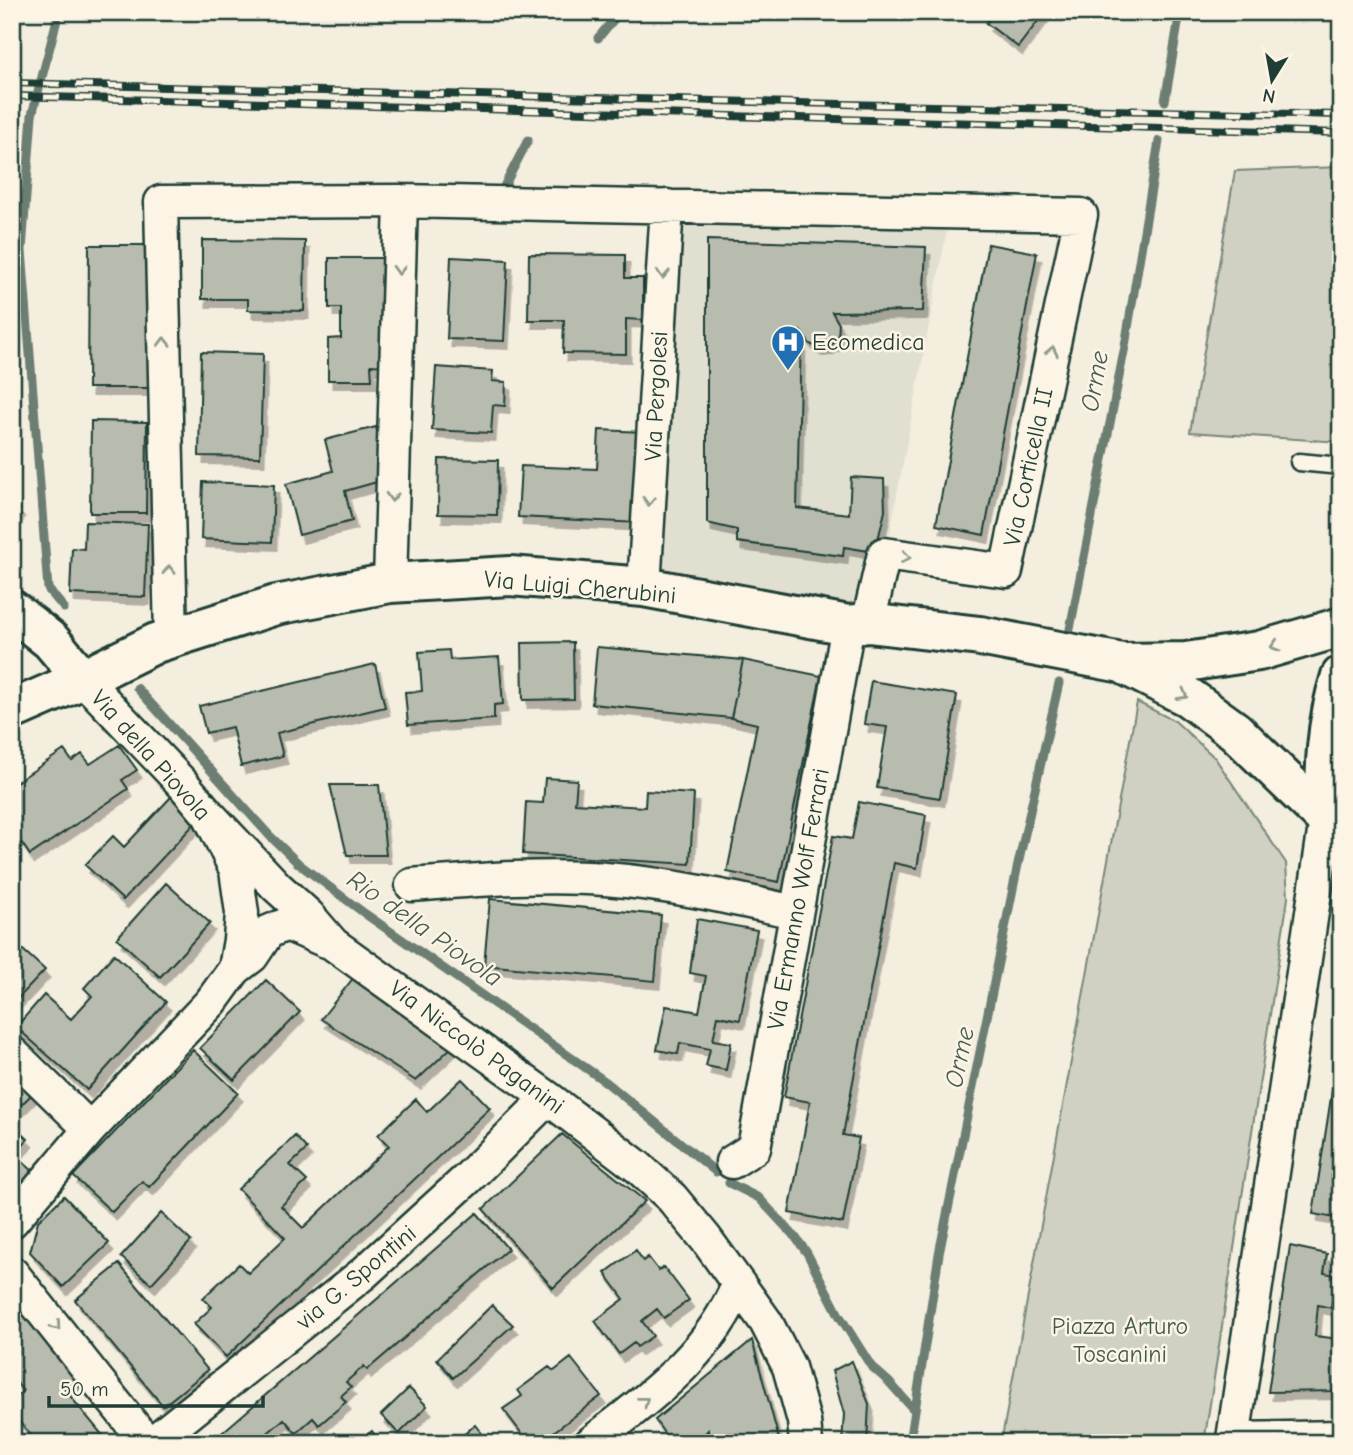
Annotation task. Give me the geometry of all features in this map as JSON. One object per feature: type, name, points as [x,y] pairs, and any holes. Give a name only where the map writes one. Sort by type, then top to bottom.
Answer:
[{"type":"main road","name":"Via Luigi Cherubini","points":[[12,710],[156,643],[276,605],[390,583],[510,576],[644,587],[858,624],[980,636],[1122,663]]},
{"type":"main road","name":"Via della Piovola","points":[[12,610],[51,641],[83,679]]},
{"type":"main road","points":[[1122,663],[1186,662],[1259,650],[1341,627]]},
{"type":"main road","points":[[1122,663],[1188,697],[1235,731],[1333,823]]},
{"type":"main road","points":[[1333,823],[1324,781],[1328,732],[1341,676]]},
{"type":"street","points":[[171,638],[161,202],[401,201],[667,205]]},
{"type":"street","points":[[390,583],[401,201]]},
{"type":"street","name":"Via Corticella II","points":[[667,205],[1081,215],[1006,571],[884,554],[858,624]]},
{"type":"street","name":"Via Pergolesi","points":[[644,587],[667,205]]},
{"type":"street","name":"Via Ermanno Wolf Ferrari","points":[[732,1162],[754,1148],[795,912],[858,624]]},
{"type":"street","name":"Via della Piovola","points":[[83,679],[209,815],[236,870],[242,913],[235,969]]},
{"type":"street","name":"Via Niccolò Paganini","points":[[209,815],[333,944],[548,1098],[638,1167],[672,1198],[706,1239],[766,1322],[789,1367],[804,1421],[806,1443]]},
{"type":"street","points":[[1333,823],[1232,1441],[1341,1437]]},
{"type":"street","points":[[412,885],[523,878],[604,879],[694,890],[795,912]]},
{"type":"street","name":"Via della Piovola","points":[[12,1222],[90,1129],[211,1002],[235,969],[252,956],[268,932],[287,924],[333,944]]},
{"type":"street","points":[[12,1053],[90,1129]]},
{"type":"street","name":"via G. Spontini","points":[[150,1443],[364,1273],[467,1179],[548,1098]]},
{"type":"street","points":[[12,1273],[150,1443]]},
{"type":"street","points":[[591,1443],[670,1381],[714,1331],[729,1308],[738,1285]]},
{"type":"lane","points":[[1299,462],[1341,466]]},
{"type":"shaded area","name":"Ecomedica","points":[[667,206],[950,213],[890,532],[868,623],[644,587]]},
{"type":"green space","points":[[1341,167],[1341,442],[1190,432],[1235,171]]},
{"type":"green space","name":"Piazza Arturo Toscanini","points":[[1137,702],[1175,721],[1215,758],[1286,863],[1288,898],[1204,1443],[1001,1443]]},
{"type":"building","points":[[987,12],[1045,12],[1018,47],[986,23],[992,16]]},
{"type":"building","points":[[202,240],[305,241],[304,311],[248,310],[248,299],[202,299]]},
{"type":"building","points":[[707,240],[926,247],[923,311],[832,312],[839,324],[838,337],[827,347],[818,348],[810,344],[801,332],[797,508],[849,514],[851,477],[884,479],[885,511],[875,552],[844,547],[843,556],[737,542],[737,530],[707,523]]},
{"type":"building","points":[[988,244],[1037,253],[984,535],[936,525]]},
{"type":"building","points":[[89,245],[148,245],[148,388],[88,388]]},
{"type":"building","points":[[529,254],[625,255],[625,278],[643,278],[643,320],[626,319],[626,354],[563,353],[564,320],[528,320]]},
{"type":"building","points":[[451,257],[508,260],[504,341],[447,339]]},
{"type":"building","points":[[329,258],[387,258],[386,366],[371,365],[372,380],[328,380],[328,339],[341,338],[341,308],[329,308]]},
{"type":"building","points":[[201,352],[263,354],[260,457],[199,456]]},
{"type":"building","points":[[436,367],[493,371],[492,381],[506,382],[505,406],[493,405],[491,433],[432,430]]},
{"type":"building","points":[[91,421],[147,422],[146,513],[90,513]]},
{"type":"building","points":[[376,427],[384,457],[384,480],[345,491],[352,521],[299,535],[286,484],[333,471],[325,440]]},
{"type":"building","points":[[599,430],[644,432],[640,523],[518,517],[521,466],[597,469]]},
{"type":"building","points":[[439,459],[498,460],[497,515],[438,514]]},
{"type":"building","points":[[203,482],[274,485],[272,542],[201,539]]},
{"type":"building","points":[[12,505],[20,509],[12,525]]},
{"type":"building","points":[[85,522],[148,524],[145,597],[70,594],[72,548],[84,549]]},
{"type":"building","points":[[573,642],[574,699],[523,700],[522,643]]},
{"type":"building","points":[[597,647],[743,660],[731,718],[592,704]]},
{"type":"building","points":[[449,650],[450,660],[499,657],[503,704],[494,705],[494,719],[408,725],[405,692],[422,691],[419,652]]},
{"type":"building","points":[[743,660],[821,676],[779,882],[727,872],[757,724],[731,718]]},
{"type":"building","points":[[375,664],[385,707],[277,733],[283,756],[241,766],[232,727],[206,733],[199,706]]},
{"type":"building","points":[[871,681],[957,695],[940,798],[877,788],[887,727],[864,724]]},
{"type":"building","points":[[119,745],[137,770],[122,780],[128,789],[30,855],[12,829],[12,785],[64,750],[72,761],[82,754],[90,764]]},
{"type":"building","points":[[545,778],[577,780],[575,803],[645,807],[646,791],[694,794],[690,864],[523,854],[526,802],[543,803]]},
{"type":"building","points":[[330,785],[379,785],[386,855],[347,855]]},
{"type":"building","points":[[171,797],[197,821],[123,900],[85,865],[113,836],[124,847]]},
{"type":"building","points":[[859,802],[926,815],[917,868],[894,863],[843,1135],[859,1138],[843,1223],[789,1213],[810,1102],[784,1097],[833,836],[852,839]]},
{"type":"building","points":[[166,883],[210,923],[160,977],[117,938]]},
{"type":"building","points":[[490,899],[661,915],[655,981],[484,965]]},
{"type":"building","points":[[697,919],[757,930],[740,1020],[718,1016],[713,1040],[731,1043],[726,1070],[706,1066],[710,1049],[680,1043],[678,1054],[657,1050],[666,1006],[699,1012],[706,976],[690,973]]},
{"type":"building","points":[[12,940],[45,970],[12,1005]]},
{"type":"building","points":[[114,954],[166,1002],[87,1090],[16,1027],[44,995],[71,1019],[92,996],[84,988]]},
{"type":"building","points":[[354,977],[454,1045],[416,1081],[321,1019]]},
{"type":"building","points":[[266,980],[300,1012],[234,1080],[200,1048]]},
{"type":"building","points":[[193,1050],[238,1093],[149,1187],[142,1181],[112,1212],[73,1176]]},
{"type":"building","points":[[1336,1065],[1341,1066],[1341,1219],[1313,1214]]},
{"type":"building","points":[[12,1075],[32,1094],[12,1114]]},
{"type":"building","points":[[462,1079],[490,1108],[226,1357],[194,1324],[212,1307],[203,1298],[239,1264],[248,1273],[285,1238],[238,1189],[295,1136],[307,1149],[290,1165],[307,1181],[281,1206],[303,1228],[389,1146],[378,1135],[416,1099],[427,1112]]},
{"type":"building","points":[[12,1124],[28,1139],[14,1154],[34,1172],[12,1195]]},
{"type":"building","points":[[562,1134],[645,1201],[553,1288],[483,1209]]},
{"type":"building","points":[[64,1196],[109,1243],[63,1287],[30,1252],[38,1221]]},
{"type":"building","points":[[161,1213],[191,1241],[151,1284],[121,1257]]},
{"type":"building","points":[[477,1213],[508,1249],[367,1370],[364,1366],[346,1382],[351,1387],[341,1396],[346,1402],[319,1425],[313,1418],[296,1433],[284,1419],[256,1443],[210,1443]]},
{"type":"building","points":[[1290,1246],[1327,1254],[1324,1273],[1336,1275],[1331,1308],[1318,1305],[1315,1336],[1340,1339],[1341,1336],[1341,1391],[1268,1392]]},
{"type":"building","points":[[636,1250],[643,1261],[648,1257],[659,1271],[664,1267],[689,1300],[664,1318],[657,1309],[642,1321],[653,1336],[637,1347],[634,1343],[619,1354],[595,1321],[624,1299],[605,1273]]},
{"type":"building","points":[[119,1264],[208,1370],[163,1406],[75,1300]]},
{"type":"building","points":[[12,1294],[81,1377],[65,1390],[109,1443],[37,1443],[12,1412],[12,1400],[23,1391],[12,1377]]},
{"type":"building","points":[[492,1305],[513,1325],[453,1378],[437,1359]]},
{"type":"building","points":[[752,1340],[780,1443],[709,1443],[708,1430],[696,1443],[671,1443],[655,1420]]},
{"type":"building","points":[[571,1358],[601,1396],[539,1443],[529,1443],[503,1409],[522,1396],[518,1390],[549,1367],[554,1371]]},
{"type":"building","points":[[852,1361],[869,1404],[867,1443],[842,1443],[844,1414],[832,1371]]},
{"type":"building","points":[[409,1388],[427,1406],[399,1434],[381,1415]]},
{"type":"building","points":[[475,1425],[489,1443],[454,1443]]},
{"type":"building","points":[[372,1431],[380,1443],[357,1443]]},
{"type":"building","points":[[335,1433],[343,1443],[323,1443]]},
{"type":"waterway","name":"Rio della Piovola","points":[[59,12],[32,115],[22,250],[48,589],[64,608]]},
{"type":"waterway","points":[[598,38],[620,12]]},
{"type":"waterway","name":"Orme","points":[[1165,101],[1180,12]]},
{"type":"waterway","points":[[498,198],[528,140]]},
{"type":"waterway","name":"Orme","points":[[1070,629],[1125,346],[1159,141]]},
{"type":"waterway","name":"Orme","points":[[910,1443],[939,1254],[1017,869],[1059,683]]},
{"type":"waterway","name":"Rio della Piovola","points":[[137,688],[269,835],[299,864],[364,913],[606,1082],[716,1172]]},
{"type":"waterway","name":"Rio della Piovola","points":[[729,1183],[759,1198],[796,1238],[871,1366],[915,1411]]},
{"type":"railway","points":[[12,83],[1341,115]]},
{"type":"railway","points":[[12,96],[1341,133]]},
{"type":"place","name":"Ecomedica","points":[[788,372]]}]
